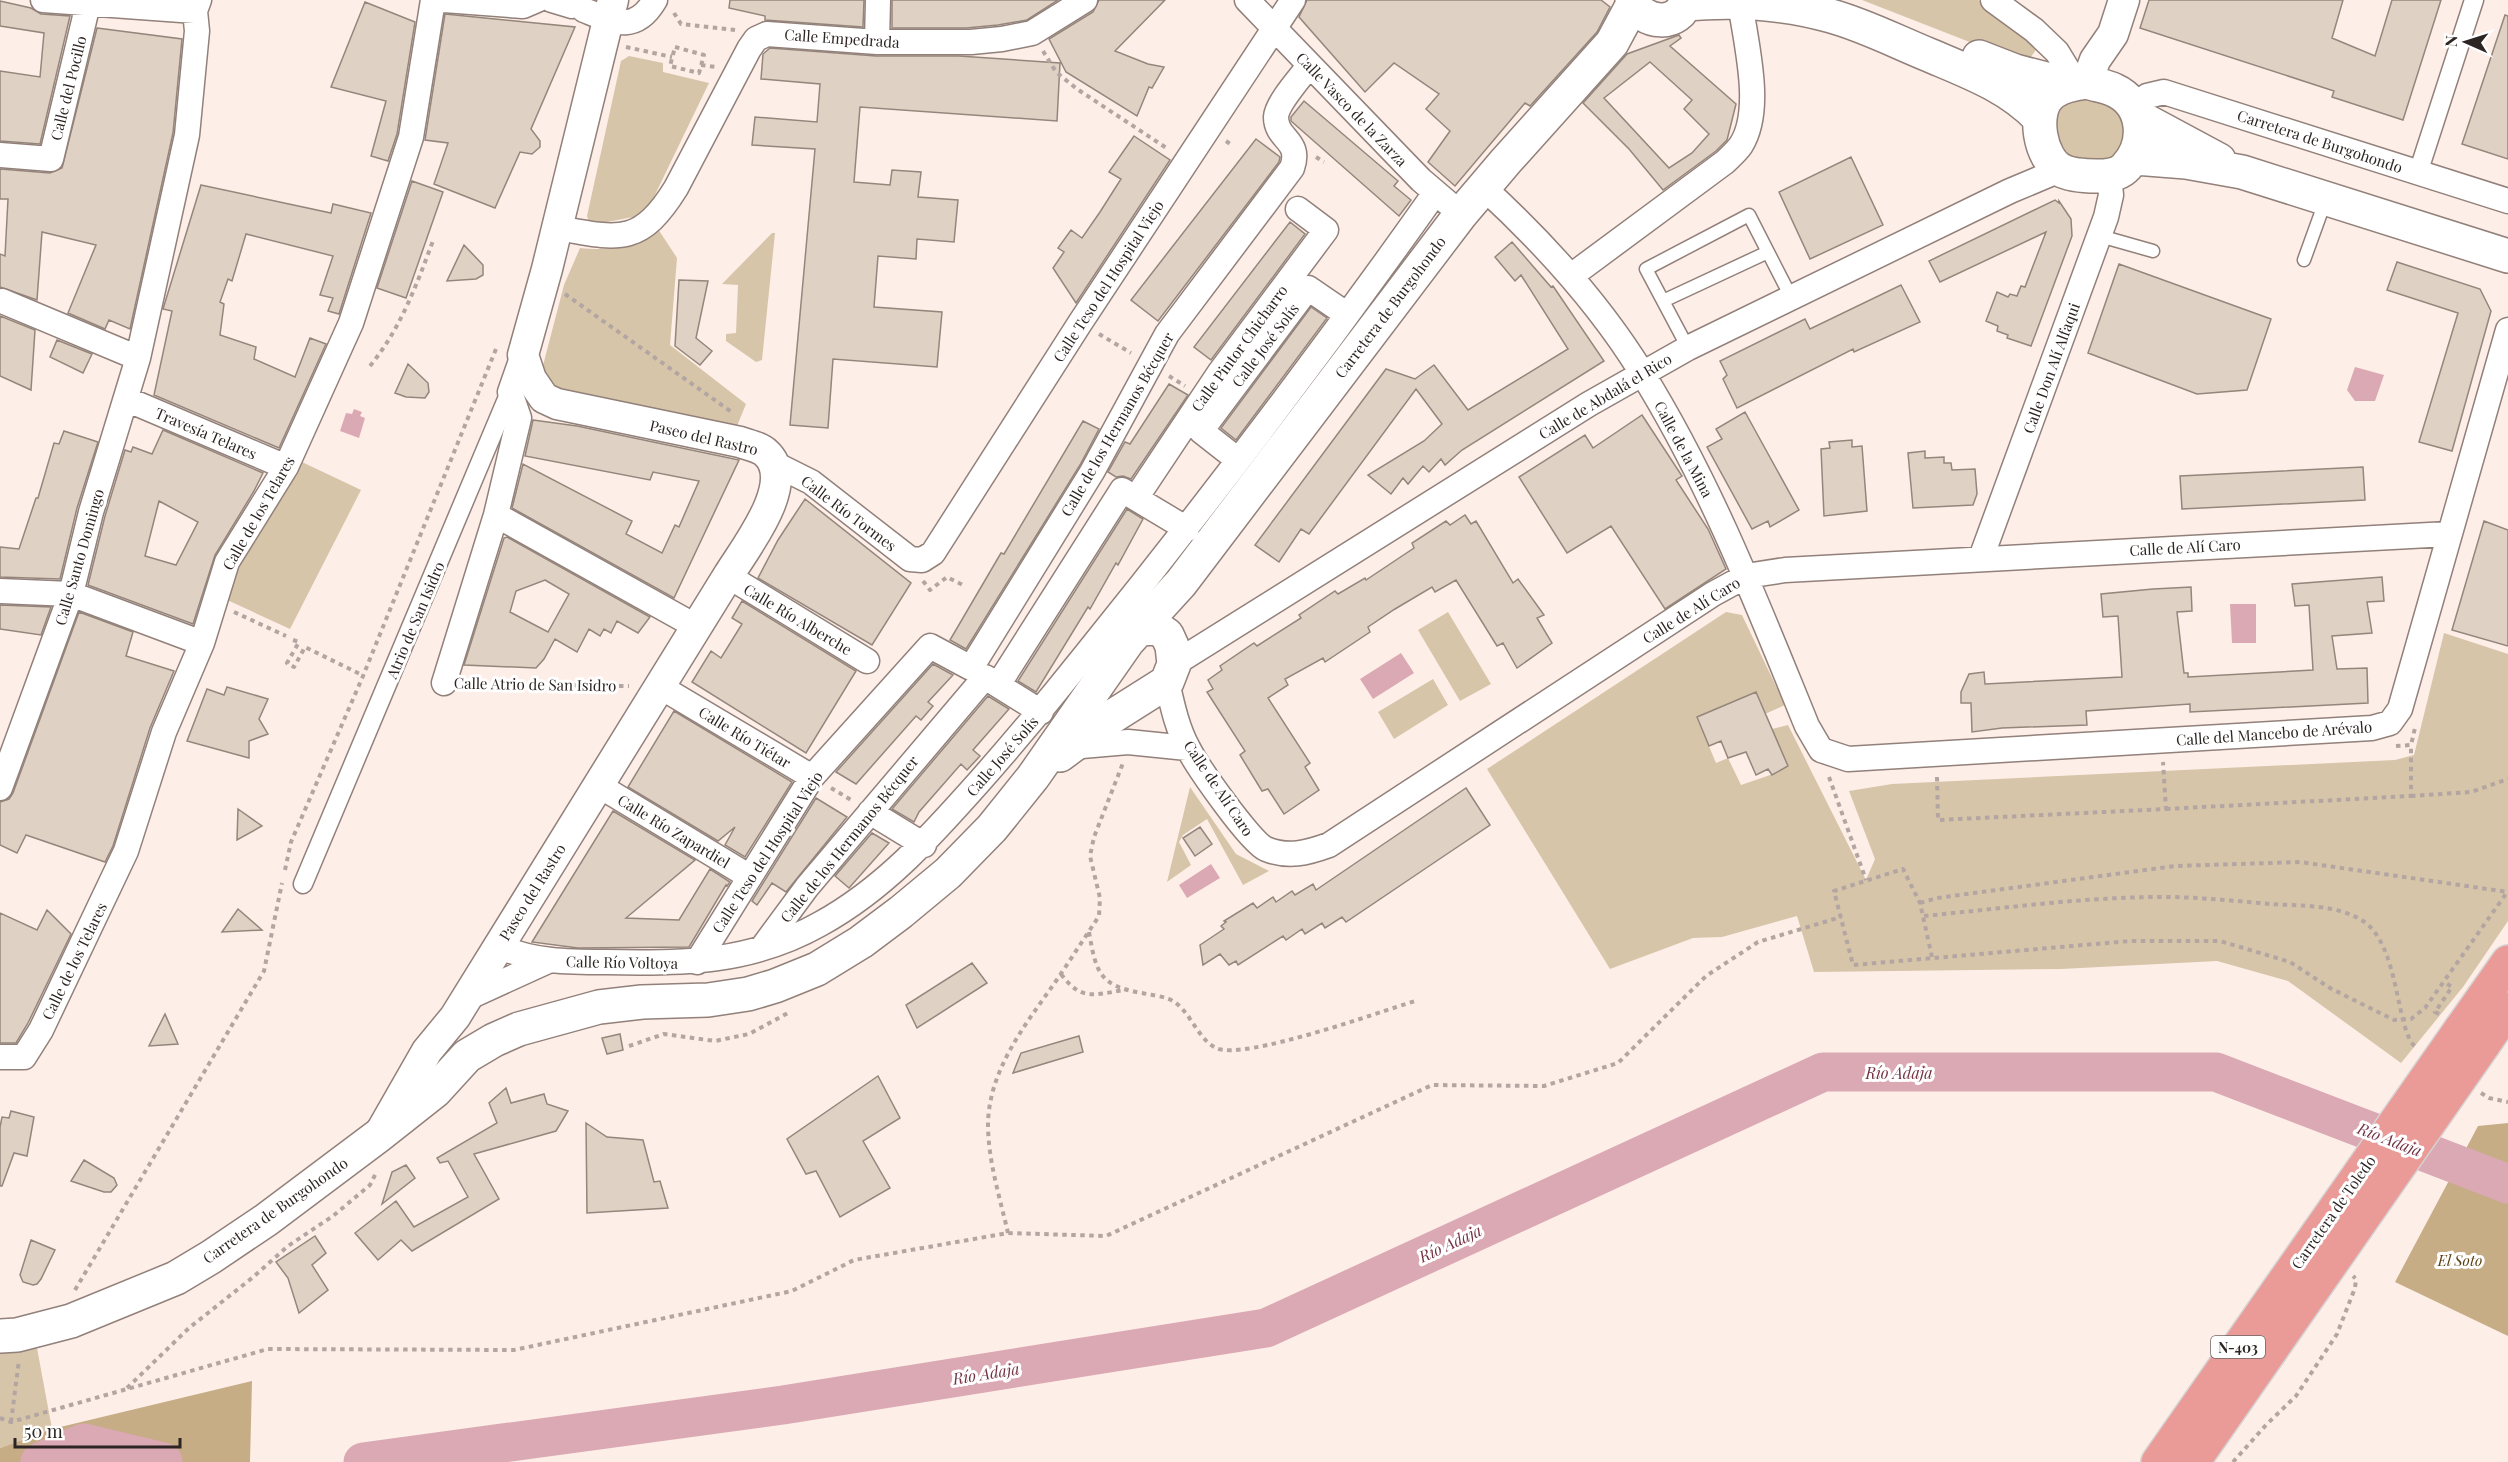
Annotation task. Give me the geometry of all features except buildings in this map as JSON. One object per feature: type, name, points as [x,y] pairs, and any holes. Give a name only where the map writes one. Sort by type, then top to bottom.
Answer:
[{"type":"highway","name":"Carretera de Toledo","points":[[2193,1462],[2336,1252],[2472,1037],[2508,962]]},
{"type":"highway","name":"Carretera de Toledo","points":[[2472,1037],[2508,1009]]},
{"type":"highway","name":"Carretera de Toledo","points":[[2158,1462],[2336,1252]]},
{"type":"main road","points":[[1836,0],[2015,71],[2103,94],[2242,172]]},
{"type":"main road","points":[[1686,2],[1740,1],[1774,4],[1833,16],[1981,77],[2006,90],[2039,118]]},
{"type":"main road","name":"Carretera de Burgohondo","points":[[1033,777],[1069,747],[1132,704],[1162,652],[1181,583],[1483,187],[1612,43],[1639,8],[1665,20],[1678,14],[1686,2]]},
{"type":"main road","points":[[2103,94],[2048,96],[2039,118],[2043,150],[2060,170],[2086,176],[2122,167],[2186,162],[2242,172],[2508,256]]},
{"type":"main road","points":[[2103,94],[2141,139],[2122,167]]},
{"type":"main road","name":"Carretera de Burgohondo","points":[[435,1091],[453,1033],[511,1033],[599,1007],[642,1002],[708,1000],[748,994],[817,969],[885,924],[948,873],[992,828],[1033,777],[1128,641],[1162,652]]},
{"type":"main road","points":[[1103,678],[1106,689],[1112,695],[1122,702],[1132,704]]},
{"type":"main road","name":"Carretera de Burgohondo","points":[[10,1345],[17,1335],[71,1321],[176,1278],[266,1220],[435,1091],[485,1065],[553,1020]]},
{"type":"street","points":[[43,0],[88,4],[197,6]]},
{"type":"street","name":"Calle de los Telares","points":[[0,1057],[24,1057],[40,1030],[126,851],[164,732],[202,643],[227,562],[286,467],[351,323],[411,137],[433,0]]},
{"type":"street","points":[[444,0],[523,6],[537,0]]},
{"type":"street","points":[[877,42],[878,0]]},
{"type":"street","name":"Calle Empedrada","points":[[557,228],[598,235],[618,235],[635,232],[650,223],[676,188],[749,49],[756,39],[767,34],[877,42],[971,42],[1002,39],[1032,33],[1085,0]]},
{"type":"street","name":"Calle Vasco de la Zarza","points":[[1247,0],[1435,193],[1461,214]]},
{"type":"street","name":"Calle Teso del Hospital Viejo","points":[[921,569],[1293,0]]},
{"type":"street","points":[[1993,0],[2034,30],[2103,94]]},
{"type":"street","points":[[2103,94],[2113,34],[2124,0]]},
{"type":"street","points":[[2418,173],[2474,0]]},
{"type":"street","points":[[1571,276],[1725,162],[1742,145],[1750,122],[1752,95],[1740,1]]},
{"type":"street","points":[[511,349],[557,228],[588,13],[623,24],[637,21],[665,3]]},
{"type":"street","name":"Calle del Pocillo","points":[[0,155],[51,159],[88,4]]},
{"type":"street","name":"Calle Santo Domingo","points":[[0,788],[71,594],[91,512],[138,358],[187,135],[197,31],[197,6]]},
{"type":"street","name":"Calle de los Hermanos Bécquer","points":[[762,948],[807,887],[984,677],[1092,472],[1155,367],[1167,334],[1292,168],[1296,156],[1293,146],[1279,129],[1276,117],[1280,105],[1309,66]]},
{"type":"street","name":"Carretera de Burgohondo","points":[[2103,94],[2147,96],[2164,92],[2508,201]]},
{"type":"street","name":"Calle Don Alí Alfaqui","points":[[1982,558],[2100,236],[2111,195],[2122,167]]},
{"type":"street","name":"Calle de Abdalá el Rico","points":[[1162,652],[1688,348],[2010,191],[2060,170]]},
{"type":"street","name":"Calle de la Mina","points":[[1483,187],[1519,219],[1571,276],[1643,373],[1690,457],[1746,576],[1807,726],[1821,750]]},
{"type":"street","name":"Calle José Solís","points":[[697,962],[762,948],[792,937],[828,919],[882,882],[924,845],[1041,712],[1187,529],[1435,193]]},
{"type":"street","name":"Calle Pintor Chicharro","points":[[984,677],[1129,494],[1326,230],[1298,209]]},
{"type":"street","name":"Calle José Solís","points":[[1238,460],[1201,431],[1308,288],[1346,314]]},
{"type":"street","points":[[2,301],[138,358]]},
{"type":"street","name":"Calle del Mancebo de Arévalo","points":[[1821,750],[1848,759],[2372,728],[2390,723],[2400,709],[2508,330]]},
{"type":"street","name":"Atrio de San Isidro","points":[[303,884],[510,392],[511,349]]},
{"type":"street","name":"Paseo del Rastro","points":[[372,1140],[453,1033],[498,946],[771,506],[777,483],[775,464],[765,451],[740,442],[557,404],[544,398],[511,349]]},
{"type":"street","name":"Calle Atrio de San Isidro","points":[[444,683],[496,515],[519,418],[510,392]]},
{"type":"street","name":"Travesía Telares","points":[[126,399],[286,467]]},
{"type":"street","name":"Calle Río Tormes","points":[[775,464],[811,482],[921,569]]},
{"type":"street","points":[[1129,494],[1187,529]]},
{"type":"street","points":[[496,515],[697,627]]},
{"type":"street","name":"Calle de Alí Caro","points":[[1162,652],[1173,708],[1187,748],[1246,832],[1264,848],[1284,854],[1306,854],[1329,845],[1713,594],[1746,576],[1785,570],[1982,558],[2448,534]]},
{"type":"street","name":"Calle Río Alberche","points":[[728,576],[867,661]]},
{"type":"street","points":[[0,591],[71,594],[202,643]]},
{"type":"street","name":"Calle Teso del Hospital Viejo","points":[[697,962],[812,777],[930,645],[1041,712]]},
{"type":"street","name":"Calle Río Tiétar","points":[[659,686],[812,777]]},
{"type":"street","points":[[1069,747],[1128,742],[1187,748]]},
{"type":"street","name":"Calle Río Zapardiel","points":[[598,785],[750,877]]},
{"type":"street","points":[[870,812],[924,845]]},
{"type":"street","name":"Calle Río Voltoya","points":[[498,946],[520,956],[548,961],[697,962]]},
{"type":"street","name":"Calle Río Voltoya","points":[[453,1033],[548,961]]},
{"type":"lane","points":[[2304,260],[2326,199]]},
{"type":"lane","points":[[1688,348],[1646,269],[1749,215],[1791,297]]},
{"type":"lane","points":[[2100,236],[2153,251]]},
{"type":"lane","points":[[1663,301],[1768,252]]},
{"type":"path","points":[[665,3],[681,24],[767,34]]},
{"type":"path","points":[[588,13],[672,57]]},
{"type":"path","points":[[1032,33],[1056,72],[1077,89],[1187,161]]},
{"type":"path","points":[[675,47],[704,55],[699,73],[670,66],[672,57],[675,47]]},
{"type":"path","points":[[370,366],[389,342],[410,302],[434,238]]},
{"type":"path","points":[[558,289],[745,422],[740,442]]},
{"type":"path","points":[[1080,323],[1203,396]]},
{"type":"path","points":[[71,1296],[264,971],[291,842],[363,676],[511,349]]},
{"type":"path","points":[[921,569],[930,590],[947,577],[963,585]]},
{"type":"path","points":[[214,603],[286,636]]},
{"type":"path","points":[[293,640],[298,642],[287,663],[294,667],[304,647],[363,676]]},
{"type":"path","name":"Calle Atrio de San Isidro","points":[[444,683],[659,686]]},
{"type":"path","points":[[1008,1233],[992,1163],[988,1124],[992,1096],[999,1072],[1013,1045],[1099,915],[1100,907],[1090,856],[1094,837],[1123,763],[1128,742]]},
{"type":"path","points":[[2410,745],[2411,796]]},
{"type":"path","points":[[1821,750],[1866,880]]},
{"type":"path","points":[[2163,759],[2166,809]]},
{"type":"path","points":[[1937,773],[1938,820],[2471,792],[2508,778]]},
{"type":"path","points":[[812,777],[870,812]]},
{"type":"path","points":[[1920,903],[1937,898],[2175,866],[2300,862],[2508,892],[2425,1008],[2411,1019],[2394,1020],[2330,988],[2290,962],[2220,941],[2130,941],[1853,965],[1834,891],[1903,869],[1920,903],[1932,957]]},
{"type":"path","points":[[1924,916],[2086,900],[2175,897],[2335,910],[2363,921],[2378,936],[2399,993],[2403,1019],[2412,1046]]},
{"type":"path","points":[[0,1418],[11,1422],[268,1349],[514,1350],[792,1291],[854,1260],[1008,1233],[1106,1236],[1431,1085],[1544,1086],[1618,1063],[1706,976],[1758,942],[1841,917]]},
{"type":"path","points":[[1089,931],[1099,971],[1109,984],[1125,990],[1167,998],[1176,1003],[1214,1047],[1225,1051],[1264,1047],[1414,1001]]},
{"type":"path","points":[[1061,974],[1072,989],[1091,995],[1125,990]]},
{"type":"path","points":[[2444,982],[2452,987],[2447,994]]},
{"type":"path","points":[[2480,1093],[2489,1098],[2508,1102]]},
{"type":"path","points":[[127,1389],[189,1328],[288,1246],[333,1216],[370,1185],[381,1164],[372,1140]]},
{"type":"path","points":[[2233,1462],[2296,1396],[2337,1334],[2356,1280],[2336,1252]]},
{"type":"path","points":[[10,1345],[11,1422]]},
{"type":"shaded area","points":[[1862,0],[1978,0],[2040,44],[2026,64]]},
{"type":"shaded area","points":[[629,56],[663,63],[663,72],[709,83],[652,201],[638,216],[597,224],[589,222],[587,216],[621,61]]},
{"type":"shaded area","points":[[2077,96],[2107,100],[2127,121],[2124,148],[2110,161],[2088,164],[2061,153],[2052,125],[2054,112]]},
{"type":"shaded area","points":[[658,229],[677,258],[670,345],[746,404],[737,426],[568,391],[552,384],[541,373],[564,285],[580,248],[622,247]]},
{"type":"shaded area","points":[[772,233],[775,233],[762,360],[756,362],[726,341],[726,334],[736,333],[738,285],[722,284]]},
{"type":"shaded area","points":[[2355,367],[2384,375],[2375,401],[2355,401],[2347,390]]},
{"type":"shaded area","points":[[354,409],[362,412],[360,416],[365,418],[359,438],[340,431],[346,413],[352,414]]},
{"type":"shaded area","points":[[302,462],[361,490],[290,629],[225,599],[242,558]]},
{"type":"shaded area","points":[[2230,604],[2256,604],[2256,643],[2232,643]]},
{"type":"shaded area","points":[[1448,612],[1491,684],[1460,701],[1418,630]]},
{"type":"shaded area","points":[[1726,612],[1742,615],[1785,705],[1765,714],[1697,718],[1716,763],[1728,758],[1741,785],[1776,773],[1788,766],[1772,729],[1788,725],[1866,880],[1875,859],[1849,791],[1892,784],[2395,760],[2414,755],[2444,633],[2508,654],[2508,921],[2463,987],[2401,1063],[2288,981],[2217,961],[2061,969],[1814,972],[1797,916],[1722,937],[1693,938],[1610,969],[1487,769]]},
{"type":"shaded area","points":[[1401,653],[1414,673],[1373,699],[1360,679]]},
{"type":"shaded area","points":[[1433,679],[1448,705],[1394,739],[1378,712]]},
{"type":"shaded area","points":[[1190,787],[1236,854],[1269,871],[1243,885],[1207,819],[1183,835],[1179,842],[1191,865],[1167,882]]},
{"type":"shaded area","points":[[1211,864],[1220,878],[1187,898],[1179,885]]},
{"type":"shaded area","points":[[37,1348],[52,1429],[0,1448],[0,1353]]},
{"type":"green space","name":"El Soto","points":[[2508,1123],[2508,1336],[2395,1282],[2478,1126]]},
{"type":"green space","points":[[252,1381],[250,1462],[0,1462],[0,1448],[52,1429]]},
{"type":"waterway","name":"Río Adaja","points":[[363,1462],[783,1405],[1266,1328],[1823,1072],[2216,1072],[2508,1184]]},
{"type":"waterway","name":"Río Adaja","points":[[40,1462],[84,1443],[163,1462]]}]
